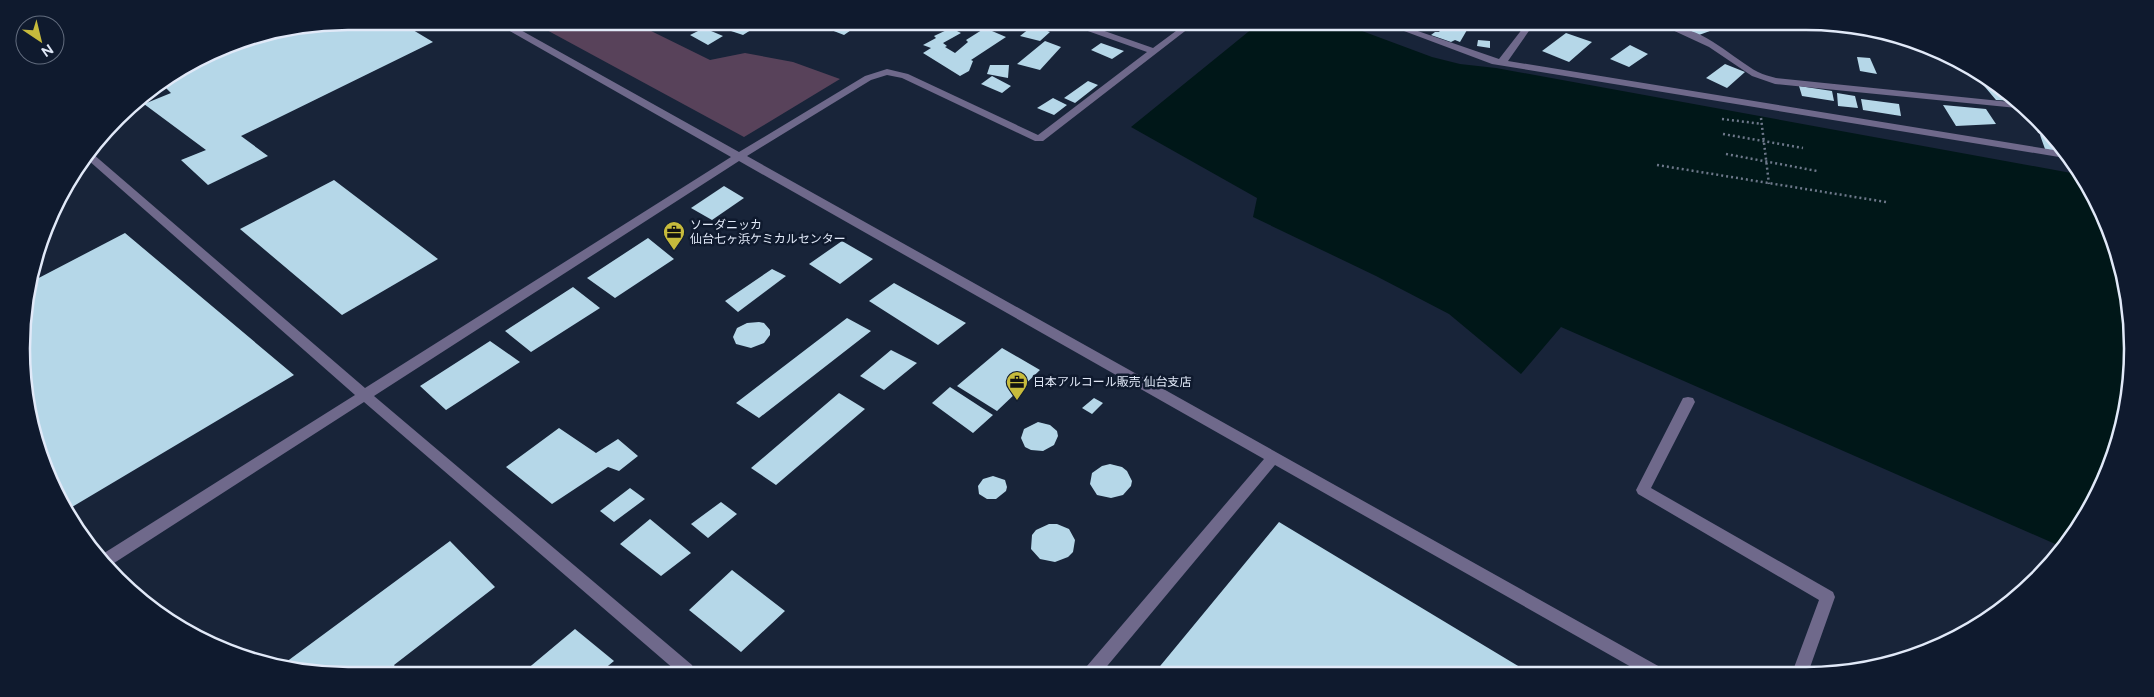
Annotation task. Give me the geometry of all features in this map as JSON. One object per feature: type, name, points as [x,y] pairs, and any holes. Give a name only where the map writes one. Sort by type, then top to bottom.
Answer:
[{"type":"street","points":[[515,30],[1645,667]]},
{"type":"street","points":[[1094,30],[1154,51]]},
{"type":"street","points":[[109,558],[740,156],[868,78],[887,72],[905,76],[1039,139],[1182,30]]},
{"type":"street","points":[[1406,30],[1492,61],[2057,154]]},
{"type":"street","points":[[1502,62],[1526,30]]},
{"type":"street","points":[[1678,30],[1712,45],[1755,74],[1775,81],[2012,106]]},
{"type":"street","points":[[93,159],[364,395],[682,667]]},
{"type":"street","points":[[1688,402],[1644,490],[1828,597],[1802,667]]},
{"type":"street","points":[[1096,667],[1274,457]]},
{"type":"path","points":[[1761,105],[1763,141],[1769,184]]},
{"type":"path","points":[[1722,119],[1762,124]]},
{"type":"path","points":[[1724,134],[1803,148]]},
{"type":"path","points":[[1726,154],[1817,171]]},
{"type":"path","points":[[1657,166],[1886,202]]},
{"type":"shaded area","points":[[547,30],[649,30],[710,60],[745,53],[793,62],[840,79],[744,137]]},
{"type":"shaded area","points":[[1251,30],[1359,30],[1432,57],[1460,64],[1496,68],[2071,173],[2100,227],[2113,266],[2121,307],[2124,348],[2121,390],[2118,411],[2107,451],[2100,470],[2081,508],[2056,544],[1561,327],[1521,374],[1449,314],[1376,276],[1253,217],[1257,198],[1131,127]]},
{"type":"building","points":[[348,30],[413,30],[433,42],[241,136],[268,156],[208,185],[181,160],[206,150],[144,104],[171,93],[166,88],[208,63],[246,47],[286,36]]},
{"type":"building","points":[[700,30],[709,30],[723,36],[708,45],[690,35]]},
{"type":"building","points":[[733,30],[751,30],[743,35],[731,31]]},
{"type":"building","points":[[831,30],[851,30],[844,35]]},
{"type":"building","points":[[947,30],[955,30],[961,33],[943,43],[947,46],[945,47],[955,53],[968,42],[966,40],[982,30],[990,30],[1006,37],[971,60],[973,61],[969,71],[960,76],[923,53],[931,48],[923,45],[936,38],[934,36]]},
{"type":"building","points":[[1028,30],[1045,30],[1050,32],[1040,41],[1020,36]]},
{"type":"building","points":[[1440,30],[1467,30],[1460,42],[1455,40],[1451,42],[1431,35]]},
{"type":"building","points":[[1688,30],[1713,30],[1699,35]]},
{"type":"building","points":[[1566,33],[1592,42],[1569,62],[1542,51]]},
{"type":"building","points":[[1478,40],[1490,41],[1490,48],[1477,46]]},
{"type":"building","points":[[1045,41],[1061,47],[1040,70],[1017,64]]},
{"type":"building","points":[[1101,43],[1124,51],[1112,59],[1091,50]]},
{"type":"building","points":[[1630,45],[1648,54],[1629,67],[1610,59]]},
{"type":"building","points":[[1857,57],[1870,58],[1877,74],[1860,71]]},
{"type":"building","points":[[1725,64],[1745,72],[1727,88],[1706,78]]},
{"type":"building","points":[[990,65],[1009,65],[1008,78],[987,74]]},
{"type":"building","points":[[992,76],[1011,86],[1002,93],[981,84]]},
{"type":"building","points":[[1088,81],[1098,85],[1075,103],[1064,98]]},
{"type":"building","points":[[1983,85],[2005,100],[1996,100]]},
{"type":"building","points":[[1799,86],[1832,91],[1834,101],[1802,96]]},
{"type":"building","points":[[1837,93],[1855,96],[1858,108],[1838,106]]},
{"type":"building","points":[[1053,98],[1067,105],[1054,115],[1037,108]]},
{"type":"building","points":[[1861,99],[1899,104],[1901,116],[1863,110]]},
{"type":"building","points":[[1943,105],[1986,109],[1996,124],[1956,126]]},
{"type":"building","points":[[2040,135],[2045,138],[2055,151],[2045,149]]},
{"type":"building","points":[[334,180],[438,259],[342,315],[240,229]]},
{"type":"building","points":[[724,186],[744,198],[712,220],[691,208]]},
{"type":"building","points":[[125,233],[294,375],[72,507],[54,470],[36,411],[30,348],[33,307],[38,278]]},
{"type":"building","points":[[648,238],[674,259],[615,298],[587,278]]},
{"type":"building","points":[[842,241],[873,259],[840,284],[809,264]]},
{"type":"building","points":[[772,269],[786,276],[738,312],[725,301]]},
{"type":"building","points":[[894,283],[966,323],[938,345],[869,301]]},
{"type":"building","points":[[573,287],[600,308],[531,352],[505,331]]},
{"type":"building","points":[[847,318],[871,331],[759,418],[736,403]]},
{"type":"building","points":[[747,323],[764,323],[770,330],[770,335],[764,343],[751,348],[736,344],[733,337],[737,328]]},
{"type":"building","points":[[490,341],[520,362],[446,410],[420,386]]},
{"type":"building","points":[[1002,348],[1040,370],[997,411],[957,386]]},
{"type":"building","points":[[891,350],[917,363],[884,390],[860,376]]},
{"type":"building","points":[[950,387],[993,415],[973,433],[932,403]]},
{"type":"building","points":[[839,393],[865,409],[776,485],[751,468]]},
{"type":"building","points":[[1094,398],[1103,403],[1092,414],[1082,408]]},
{"type":"building","points":[[1038,422],[1050,425],[1057,431],[1058,436],[1054,445],[1043,451],[1031,450],[1025,447],[1021,438],[1024,429]]},
{"type":"building","points":[[559,428],[596,453],[618,439],[638,456],[619,471],[608,467],[552,504],[506,467]]},
{"type":"building","points":[[1110,464],[1122,467],[1127,471],[1132,481],[1131,486],[1123,495],[1111,498],[1097,495],[1090,484],[1092,473],[1102,466]]},
{"type":"building","points":[[993,476],[1005,480],[1006,491],[996,499],[987,499],[979,494],[978,486],[983,479]]},
{"type":"building","points":[[630,488],[645,499],[614,522],[600,511]]},
{"type":"building","points":[[721,502],[737,514],[708,538],[691,524]]},
{"type":"building","points":[[650,519],[691,553],[661,576],[620,544]]},
{"type":"building","points":[[1279,522],[1520,667],[1159,667]]},
{"type":"building","points":[[1049,524],[1057,524],[1069,529],[1075,540],[1073,552],[1068,557],[1055,562],[1040,559],[1031,549],[1032,535],[1036,530]]},
{"type":"building","points":[[450,541],[495,587],[394,665],[395,667],[328,666],[287,661]]},
{"type":"building","points":[[732,570],[785,611],[741,652],[689,610]]},
{"type":"building","points":[[575,629],[614,661],[607,667],[530,667]]},
{"type":"place","name":"ソーダニッカ 仙台七ヶ浜ケミカルセンター","points":[[674,251]]},
{"type":"place","name":"日本アルコール販売 仙台支店","points":[[1017,401]]}]
